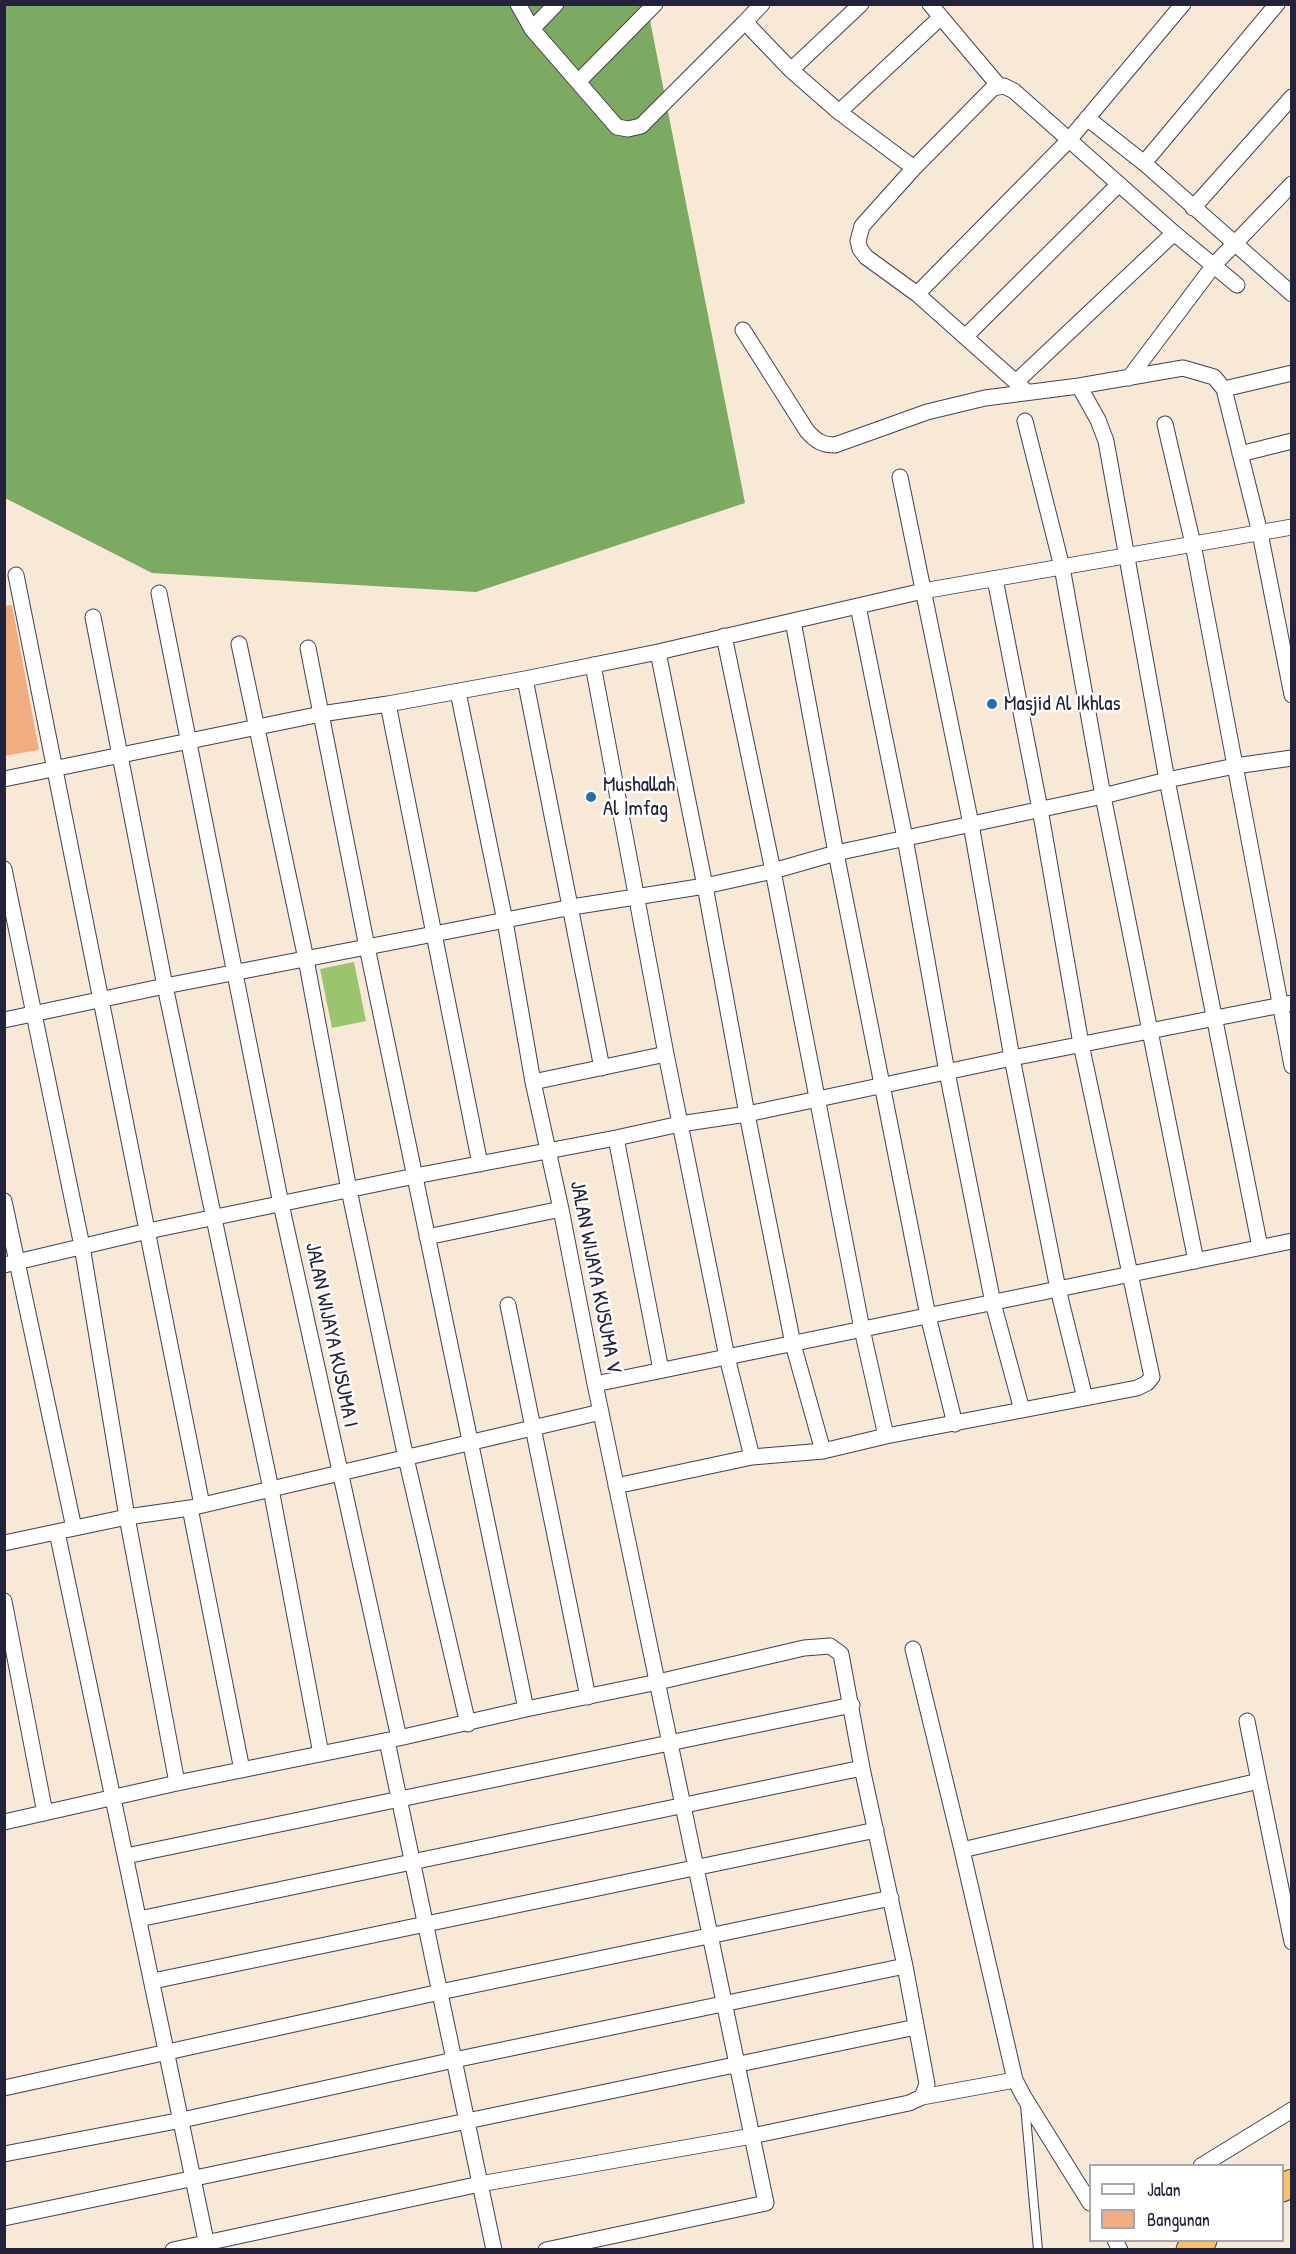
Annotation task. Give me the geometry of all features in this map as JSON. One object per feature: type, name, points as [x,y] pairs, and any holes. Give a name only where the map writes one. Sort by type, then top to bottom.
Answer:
[{"type":"street","points":[[518,4],[532,29],[617,126],[634,129],[641,126],[762,4]]},
{"type":"street","points":[[532,29],[556,4]]},
{"type":"street","points":[[578,82],[655,4]]},
{"type":"street","points":[[791,70],[861,4]]},
{"type":"street","points":[[930,4],[999,86]]},
{"type":"street","points":[[917,294],[1069,140],[1183,4]]},
{"type":"street","points":[[1144,163],[1277,4]]},
{"type":"street","points":[[839,112],[941,17]]},
{"type":"street","points":[[745,22],[791,70],[839,112],[914,168]]},
{"type":"street","points":[[1021,387],[917,294],[866,257],[858,241],[862,226],[914,168],[986,94],[999,86],[1010,87],[1174,233],[1237,285]]},
{"type":"street","points":[[1193,208],[1292,97]]},
{"type":"street","points":[[1088,118],[1144,163],[1292,294]]},
{"type":"street","points":[[965,337],[1119,184]]},
{"type":"street","points":[[1130,378],[1215,265],[1292,184]]},
{"type":"street","points":[[1021,387],[1174,233]]},
{"type":"street","points":[[743,330],[807,431],[819,443],[826,445],[835,445],[927,412],[1021,387],[1079,386],[1188,368],[1214,377],[1224,390],[1260,533],[1292,695]]},
{"type":"street","points":[[1224,390],[1292,373]]},
{"type":"street","points":[[1079,386],[1098,420],[1106,441],[1167,780],[1260,1247]]},
{"type":"street","points":[[1025,421],[1062,567],[1103,796],[1196,1261]]},
{"type":"street","points":[[1165,424],[1193,544],[1235,766],[1286,1004],[1292,1065]]},
{"type":"street","points":[[1240,454],[1292,441]]},
{"type":"street","points":[[900,477],[970,824],[1012,1058],[1058,1289],[1085,1398]]},
{"type":"street","points":[[4,779],[256,726],[458,692],[658,652],[923,591],[1292,527]]},
{"type":"street","points":[[16,575],[99,999],[148,1231],[242,1770]]},
{"type":"street","points":[[616,1486],[752,1457],[822,1451],[886,1436],[1137,1388],[1147,1383],[1152,1377],[1081,1044],[1040,809],[995,579]]},
{"type":"street","name":"JALAN WIJAYA KUSUMA I","points":[[159,593],[281,1204],[340,1474],[393,1740],[400,1799],[494,2250]]},
{"type":"street","points":[[858,606],[905,838],[947,1072],[993,1303],[1022,1410]]},
{"type":"street","points":[[93,617],[165,986],[271,1489],[321,1754]]},
{"type":"street","points":[[793,621],[836,853],[928,1316],[955,1424]]},
{"type":"street","points":[[724,636],[773,871],[862,1329],[886,1436]]},
{"type":"street","points":[[239,644],[306,959],[349,1190],[406,1458],[468,1724]]},
{"type":"street","points":[[308,648],[367,947],[526,1709]]},
{"type":"street","points":[[658,652],[793,1344],[822,1451]]},
{"type":"street","points":[[594,664],[666,1054],[727,1357],[752,1457]]},
{"type":"street","points":[[525,679],[572,907],[602,1068]]},
{"type":"street","name":"JALAN WIJAYA KUSUMA V","points":[[458,692],[505,921],[547,1151],[561,1209],[616,1486],[766,2203],[546,2250]]},
{"type":"street","points":[[388,704],[480,1164]]},
{"type":"street","points":[[4,1020],[99,999],[572,907],[705,886],[773,871],[836,853],[1103,796],[1167,780],[1235,766],[1292,758]]},
{"type":"street","points":[[4,869],[82,1246],[127,1517],[177,1783]]},
{"type":"street","points":[[11,1264],[148,1231],[415,1176],[680,1124],[747,1114],[1012,1058],[1286,1004]]},
{"type":"street","points":[[533,1082],[666,1054]]},
{"type":"street","points":[[616,1138],[661,1370]]},
{"type":"street","points":[[4,1201],[11,1264],[74,1528]]},
{"type":"street","points":[[427,1237],[561,1209]]},
{"type":"street","points":[[595,1384],[1292,1241]]},
{"type":"street","points":[[508,1305],[588,1697]]},
{"type":"street","points":[[4,1543],[127,1517],[196,1507],[601,1412]]},
{"type":"street","points":[[57,1532],[208,2246]]},
{"type":"street","points":[[4,1601],[45,1813]]},
{"type":"street","points":[[4,1822],[177,1783],[468,1724],[526,1709],[824,1645],[836,1648],[841,1654],[862,1768],[905,1966],[927,2084],[922,2097]]},
{"type":"street","points":[[913,1649],[1015,2080],[1089,2200]]},
{"type":"street","points":[[126,1856],[852,1705]]},
{"type":"street","points":[[1247,1721],[1292,1941]]},
{"type":"street","points":[[140,1919],[862,1768]]},
{"type":"street","points":[[962,1850],[1259,1781]]},
{"type":"street","points":[[153,1981],[876,1830]]},
{"type":"street","points":[[4,2088],[440,1992],[891,1898]]},
{"type":"street","points":[[4,2154],[182,2120],[454,2060],[905,1966]]},
{"type":"street","points":[[4,2218],[916,2027]]},
{"type":"street","points":[[174,2250],[208,2246],[480,2184],[752,2136],[909,2103],[922,2097],[1015,2080]]},
{"type":"street","points":[[1204,2164],[1292,2110]]},
{"type":"lane","points":[[1024,2097],[1038,2250]]},
{"type":"green space","points":[[4,5],[647,5],[745,503],[476,592],[152,573],[5,498]]},
{"type":"green space","points":[[354,962],[366,1021],[332,1028],[320,969]]},
{"type":"building","points":[[12,605],[39,750],[4,756],[4,606]]},
{"type":"place","name":"Masjid Al Ikhlas","points":[[992,704]]},
{"type":"place","name":"Mushallah Al Imfag","points":[[591,797]]}]
